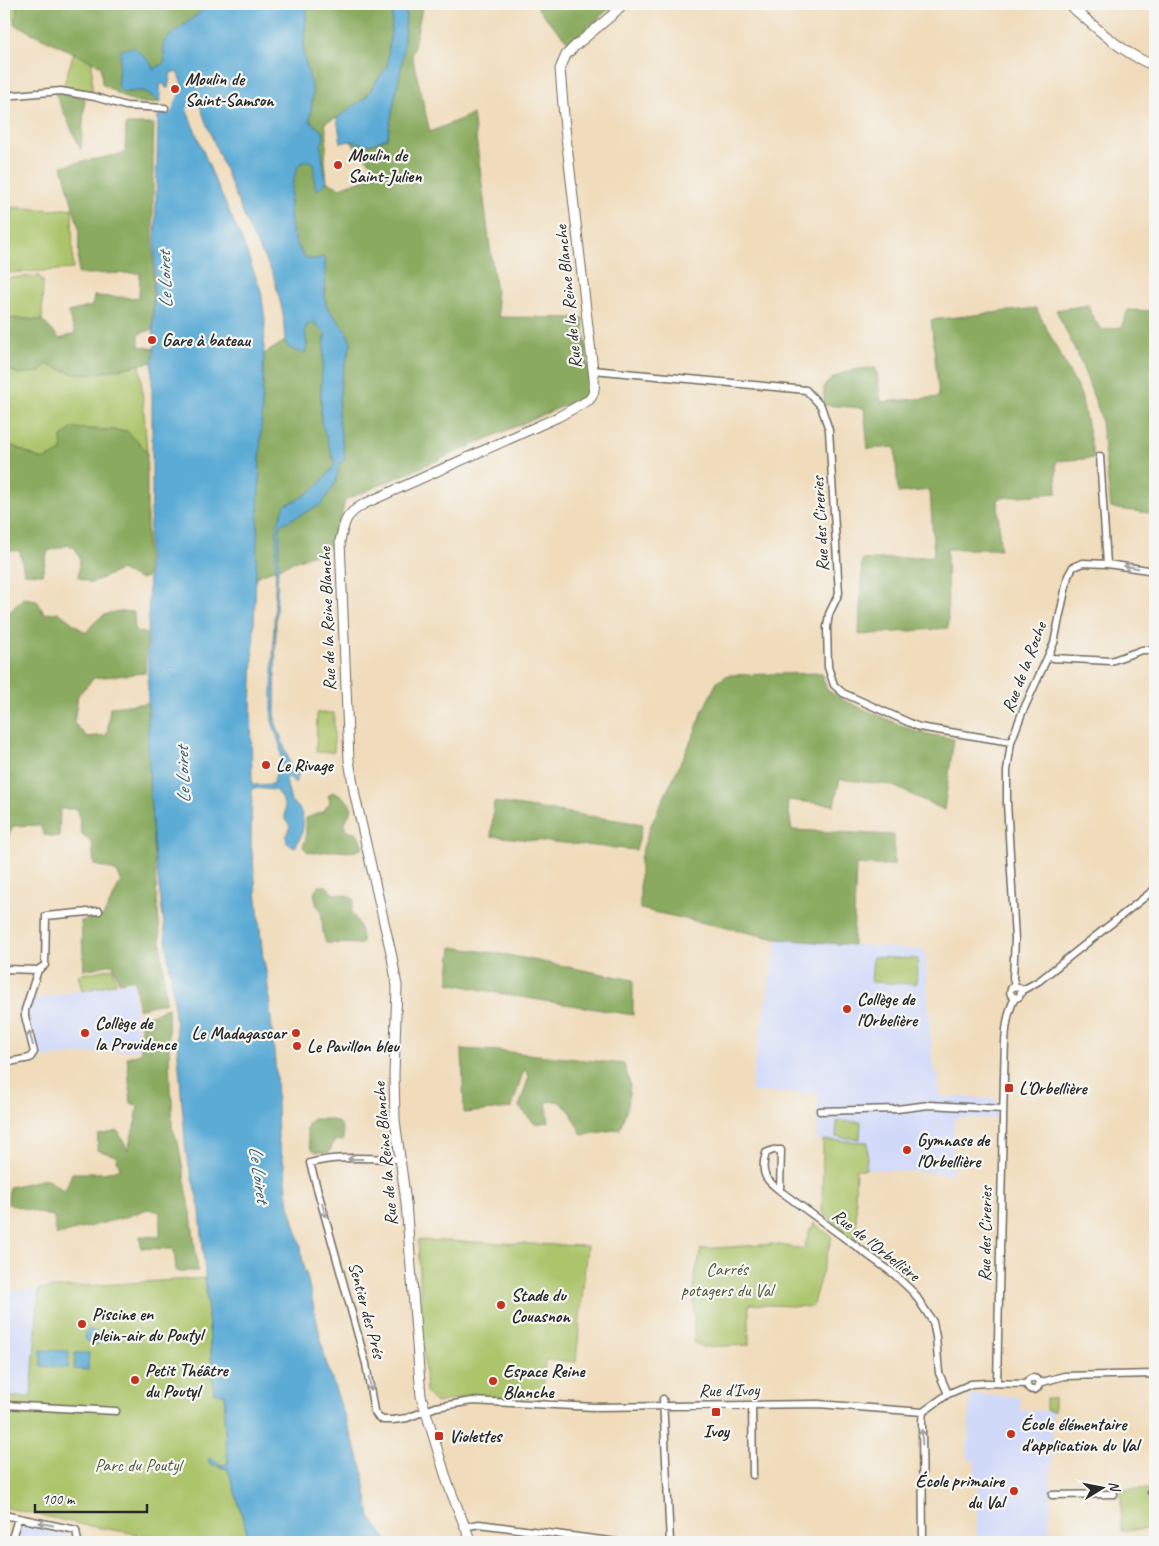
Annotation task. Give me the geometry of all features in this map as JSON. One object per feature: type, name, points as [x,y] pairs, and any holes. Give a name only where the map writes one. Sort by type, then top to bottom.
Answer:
[{"type":"street","name":"Rue de la Reine Blanche","points":[[471,1542],[448,1484],[421,1396],[406,1203],[395,1111],[396,986],[392,957],[355,796],[349,760],[340,541],[345,520],[353,510],[558,417],[593,396],[593,370],[560,70],[566,55],[574,46],[612,16],[623,4]]},
{"type":"street","points":[[1068,4],[1121,47],[1155,66]]},
{"type":"street","points":[[4,96],[60,91],[95,97],[126,106],[165,108]]},
{"type":"street","name":"Rue des Cireries","points":[[593,370],[806,390],[821,406],[829,430],[839,593],[829,614],[826,627],[828,667],[834,685],[843,693],[919,727],[1011,742]]},
{"type":"street","points":[[1100,456],[1107,564]]},
{"type":"street","name":"Rue de la Roche","points":[[1015,986],[1015,939],[1007,803],[1007,771],[1011,742],[1054,643],[1068,576],[1073,567],[1083,563],[1107,564],[1155,571]]},
{"type":"street","points":[[1049,656],[1052,658],[1111,661],[1142,650],[1155,650]]},
{"type":"street","points":[[1021,991],[1019,987],[1015,986],[1010,991],[1011,995],[1015,998],[1020,996],[1021,991],[1039,981],[1155,889]]},
{"type":"street","points":[[4,1063],[30,1058],[34,1052],[25,1010],[38,970],[45,964],[46,916],[99,911]]},
{"type":"street","points":[[4,969],[38,970]]},
{"type":"street","name":"Rue des Cireries","points":[[997,1383],[1006,1032],[1011,1006],[1015,998]]},
{"type":"street","points":[[820,1111],[897,1109],[929,1105],[1003,1109]]},
{"type":"street","name":"Rue de l'Orbellière","points":[[780,1191],[781,1150],[773,1150],[766,1154],[762,1164],[764,1174],[771,1183],[780,1191],[894,1274],[914,1293],[932,1322],[936,1336],[939,1373],[948,1394]]},
{"type":"street","name":"Sentier des Prés","points":[[400,1159],[335,1159],[310,1163],[366,1364],[374,1411],[383,1420],[407,1418],[425,1410]]},
{"type":"street","points":[[923,1542],[923,1412],[948,1394],[972,1384],[1027,1384],[1029,1389],[1033,1390],[1038,1387],[1039,1383],[1064,1376],[1155,1374]]},
{"type":"street","name":"Rue d'Ivoy","points":[[425,1410],[472,1401],[595,1406],[664,1403],[818,1404],[923,1412]]},
{"type":"street","points":[[664,1403],[670,1542]]},
{"type":"street","points":[[4,1405],[116,1411]]},
{"type":"street","points":[[752,1405],[753,1475]]},
{"type":"street","points":[[1052,1495],[1114,1494]]},
{"type":"street","points":[[4,1515],[76,1530],[78,1542]]},
{"type":"street","points":[[11,1542],[18,1518]]},
{"type":"street","points":[[464,1527],[479,1524],[617,1542]]},
{"type":"shaded area","name":"Collège de l'Orbelière","points":[[777,939],[925,950],[933,1068],[939,1075],[939,1096],[997,1099],[997,1119],[954,1118],[952,1174],[866,1169],[868,1142],[816,1140],[818,1094],[751,1092]]},
{"type":"shaded area","name":"Collège de la Providence","points":[[133,981],[140,1049],[40,1058],[28,1017],[27,1008],[30,1000]]},
{"type":"shaded area","points":[[39,1289],[31,1398],[4,1397],[4,1291]]},
{"type":"shaded area","points":[[970,1394],[1020,1397],[1020,1410],[1053,1411],[1049,1542],[976,1542],[978,1481],[974,1480],[975,1461],[967,1460]]},
{"type":"shaded area","points":[[19,1521],[64,1533],[70,1536],[73,1542],[13,1542]]},
{"type":"green space","points":[[4,4],[199,4],[92,56],[92,93],[63,88],[75,49],[9,17],[4,17]]},
{"type":"green space","points":[[17,4],[207,4],[206,8],[167,38],[164,44],[165,62],[123,92],[144,91],[161,102],[143,103],[130,100],[102,84],[101,66],[13,24],[17,14]]},
{"type":"green space","points":[[307,4],[394,4],[387,66],[366,97],[337,118],[325,122],[327,182],[340,188],[367,178],[375,167],[350,141],[369,145],[387,138],[402,63],[407,4],[423,4],[412,55],[430,132],[473,114],[499,317],[583,318],[591,394],[345,500],[335,546],[255,577],[264,354],[285,341],[288,347],[308,345],[304,331],[307,325],[314,322],[325,334],[321,388],[321,422],[345,460],[338,415],[341,379],[351,343],[346,331],[327,307],[325,299],[325,257],[311,259],[303,255],[293,233],[290,213],[292,184],[298,166],[306,160],[313,163],[326,183],[321,146],[323,132],[310,121],[313,92],[303,53]]},
{"type":"green space","points":[[538,4],[615,4],[569,43],[538,9]]},
{"type":"green space","points":[[55,93],[85,98],[81,150]]},
{"type":"green space","points":[[126,124],[154,124],[153,329],[139,334],[139,346],[155,349],[152,362],[94,374],[71,373],[46,364],[41,372],[18,374],[4,367],[4,318],[42,320],[60,339],[75,333],[68,312],[92,306],[94,296],[139,298],[140,273],[78,274],[79,229],[62,166],[125,153]]},
{"type":"green space","points":[[4,174],[8,174],[8,207],[53,210],[72,208],[73,269],[7,273]]},
{"type":"green space","points":[[39,276],[43,281],[42,320],[4,318],[4,278]]},
{"type":"green space","points":[[1088,305],[1094,320],[1103,330],[1121,327],[1128,310],[1155,311],[1155,514],[1111,508],[1100,414],[1080,360],[1056,310]]},
{"type":"green space","points":[[1036,308],[1081,395],[1094,458],[1056,461],[1057,493],[998,498],[1000,549],[947,549],[948,628],[859,635],[862,560],[934,556],[930,490],[898,493],[895,447],[868,449],[864,408],[824,405],[824,386],[848,371],[876,368],[881,402],[939,397],[931,320]]},
{"type":"green space","points":[[46,364],[71,373],[94,374],[140,364],[147,451],[127,431],[72,428],[63,451],[43,460],[4,442],[4,367],[18,374]]},
{"type":"green space","points":[[72,428],[127,431],[147,451],[147,577],[139,579],[120,570],[91,583],[78,577],[80,559],[75,548],[68,545],[48,551],[42,574],[24,573],[20,551],[4,550],[4,442],[43,460],[62,451],[61,438]]},
{"type":"green space","points":[[23,598],[37,600],[44,614],[58,612],[86,633],[96,621],[106,614],[112,612],[134,612],[135,631],[147,634],[145,673],[94,678],[78,695],[74,723],[87,737],[107,735],[110,707],[148,703],[151,815],[166,1002],[138,1009],[135,979],[119,982],[113,964],[84,970],[81,921],[103,916],[121,880],[117,872],[94,865],[92,843],[81,833],[78,809],[60,809],[59,837],[44,835],[40,825],[13,826],[8,838],[4,838],[4,618]]},
{"type":"green space","points":[[821,673],[827,690],[845,701],[917,732],[954,739],[944,810],[891,785],[840,779],[834,805],[787,800],[792,830],[894,835],[894,865],[856,865],[853,945],[777,939],[640,909],[640,858],[650,827],[717,682],[728,675]]},
{"type":"green space","points":[[317,713],[334,713],[334,752],[316,752]]},
{"type":"green space","points":[[332,792],[349,803],[352,809],[344,824],[347,830],[357,833],[363,844],[362,848],[351,852],[308,852],[303,847],[306,839],[306,818],[323,812],[330,802],[328,796]]},
{"type":"green space","points":[[494,802],[643,824],[636,850],[491,836]]},
{"type":"green space","points":[[318,886],[327,886],[333,893],[346,895],[354,900],[351,912],[360,927],[362,944],[326,943],[323,933],[321,909],[317,906],[314,893]]},
{"type":"green space","points":[[452,947],[508,955],[633,980],[633,1015],[508,995],[448,983]]},
{"type":"green space","points":[[873,957],[918,959],[916,984],[871,982]]},
{"type":"green space","points":[[113,968],[116,983],[82,991],[78,975]]},
{"type":"green space","points":[[168,1008],[172,1127],[178,1142],[191,1214],[198,1271],[176,1271],[174,1249],[141,1248],[140,1236],[160,1237],[160,1212],[148,1209],[123,1218],[56,1235],[54,1217],[8,1204],[9,1187],[46,1179],[65,1191],[72,1173],[105,1173],[120,1168],[116,1156],[97,1150],[98,1135],[118,1131],[128,1150],[138,1106],[131,1103],[127,1057],[141,1053],[141,1024],[150,1015]]},
{"type":"green space","points":[[462,1049],[624,1064],[630,1084],[628,1105],[620,1129],[582,1135],[570,1111],[558,1101],[546,1102],[549,1122],[535,1124],[519,1107],[529,1076],[525,1069],[512,1108],[464,1113]]},
{"type":"green space","points":[[313,1119],[335,1121],[342,1127],[343,1140],[334,1141],[329,1153],[316,1152],[311,1149],[307,1129]]},
{"type":"green space","points":[[837,1121],[861,1122],[860,1139],[836,1137]]},
{"type":"green space","points":[[823,1140],[868,1142],[866,1169],[856,1169],[857,1241],[822,1212]]},
{"type":"green space","name":"Carrés potagers du Val","points":[[814,1223],[832,1237],[812,1307],[749,1304],[749,1345],[702,1347],[694,1342],[694,1279],[701,1249],[774,1244],[804,1249],[810,1229],[812,1229]]},
{"type":"green space","name":"Stade du Couasnon","points":[[418,1240],[587,1246],[576,1362],[545,1360],[543,1399],[471,1396],[436,1403],[426,1393]]},
{"type":"green space","name":"Parc du Poutyl","points":[[205,1278],[214,1393],[225,1394],[224,1420],[228,1464],[221,1465],[212,1458],[221,1468],[228,1469],[250,1542],[184,1542],[84,1525],[4,1507],[4,1397],[31,1397],[39,1289]]},
{"type":"green space","points":[[1046,1398],[1054,1398],[1054,1411],[1046,1410]]},
{"type":"green space","points":[[1121,1489],[1150,1489],[1151,1522],[1149,1523],[1149,1529],[1121,1531]]},
{"type":"water","points":[[207,4],[307,4],[303,53],[313,92],[310,121],[323,132],[324,137],[321,146],[326,183],[316,191],[313,163],[306,160],[298,166],[292,184],[291,223],[296,242],[304,257],[316,259],[325,257],[325,300],[327,307],[346,331],[351,343],[341,379],[338,415],[345,460],[339,464],[336,482],[322,504],[280,525],[276,614],[275,721],[288,756],[290,768],[299,774],[295,783],[288,776],[286,781],[291,802],[300,811],[302,816],[303,829],[295,847],[287,843],[286,836],[290,826],[285,819],[282,798],[275,790],[252,788],[251,842],[276,1073],[278,1139],[284,1164],[289,1205],[301,1246],[304,1271],[306,1272],[326,1362],[362,1467],[370,1517],[388,1542],[250,1542],[228,1469],[210,1464],[208,1459],[212,1458],[221,1465],[228,1464],[224,1420],[225,1394],[214,1393],[200,1210],[186,1153],[173,993],[154,849],[148,745],[149,535],[152,499],[152,362],[155,345],[153,329],[158,115],[187,111],[242,240],[261,291],[265,320],[251,711],[252,785],[273,784],[276,773],[282,766],[280,746],[272,721],[277,525],[285,505],[307,494],[325,477],[335,464],[321,422],[321,388],[325,334],[314,322],[307,325],[305,353],[288,347],[285,341],[283,313],[273,274],[250,231],[205,120],[192,82],[183,85],[177,72],[171,72],[168,88],[164,84],[160,84],[161,102],[144,91],[123,92],[117,86],[121,50],[134,47],[151,63],[153,70],[165,62],[163,44],[167,38],[206,8]]},
{"type":"water","points":[[394,4],[407,4],[402,63],[387,138],[369,145],[350,141],[341,143],[337,118],[366,97],[387,66]]},
{"type":"water","points":[[90,1329],[96,1332],[98,1344],[93,1345],[84,1338],[85,1332]]},
{"type":"water","points":[[41,1350],[69,1351],[68,1368],[41,1366]]},
{"type":"water","points":[[75,1353],[89,1353],[88,1370],[74,1369]]},
{"type":"waterway","name":"Le Loiret","points":[[178,131],[177,116],[198,66]]},
{"type":"place","name":"Moulin de Saint-Samson","points":[[175,89]]},
{"type":"place","name":"Moulin de Saint-Julien","points":[[338,165]]},
{"type":"place","name":"Gare à bateau","points":[[152,340]]},
{"type":"place","name":"Le Rivage","points":[[266,765]]},
{"type":"place","name":"Collège de l'Orbelière","points":[[847,1009]]},
{"type":"place","name":"Collège de la Providence","points":[[85,1033]]},
{"type":"place","name":"Le Madagascar","points":[[296,1033]]},
{"type":"place","name":"Le Pavillon bleu","points":[[297,1046]]},
{"type":"place","name":"L'Orbellière","points":[[1009,1088]]},
{"type":"place","name":"Gymnase de l'Orbellière","points":[[907,1150]]},
{"type":"place","name":"Stade du Couasnon","points":[[501,1305]]},
{"type":"place","name":"Piscine en plein-air du Poutyl","points":[[82,1324]]},
{"type":"place","name":"Petit Théâtre du Poutyl","points":[[135,1380]]},
{"type":"place","name":"Espace Reine Blanche","points":[[493,1381]]},
{"type":"place","name":"Ivoy","points":[[716,1412]]},
{"type":"place","name":"École élémentaire d'application du Val","points":[[1011,1434]]},
{"type":"place","name":"Violettes","points":[[439,1436]]},
{"type":"place","name":"École primaire du Val","points":[[1014,1491]]}]
